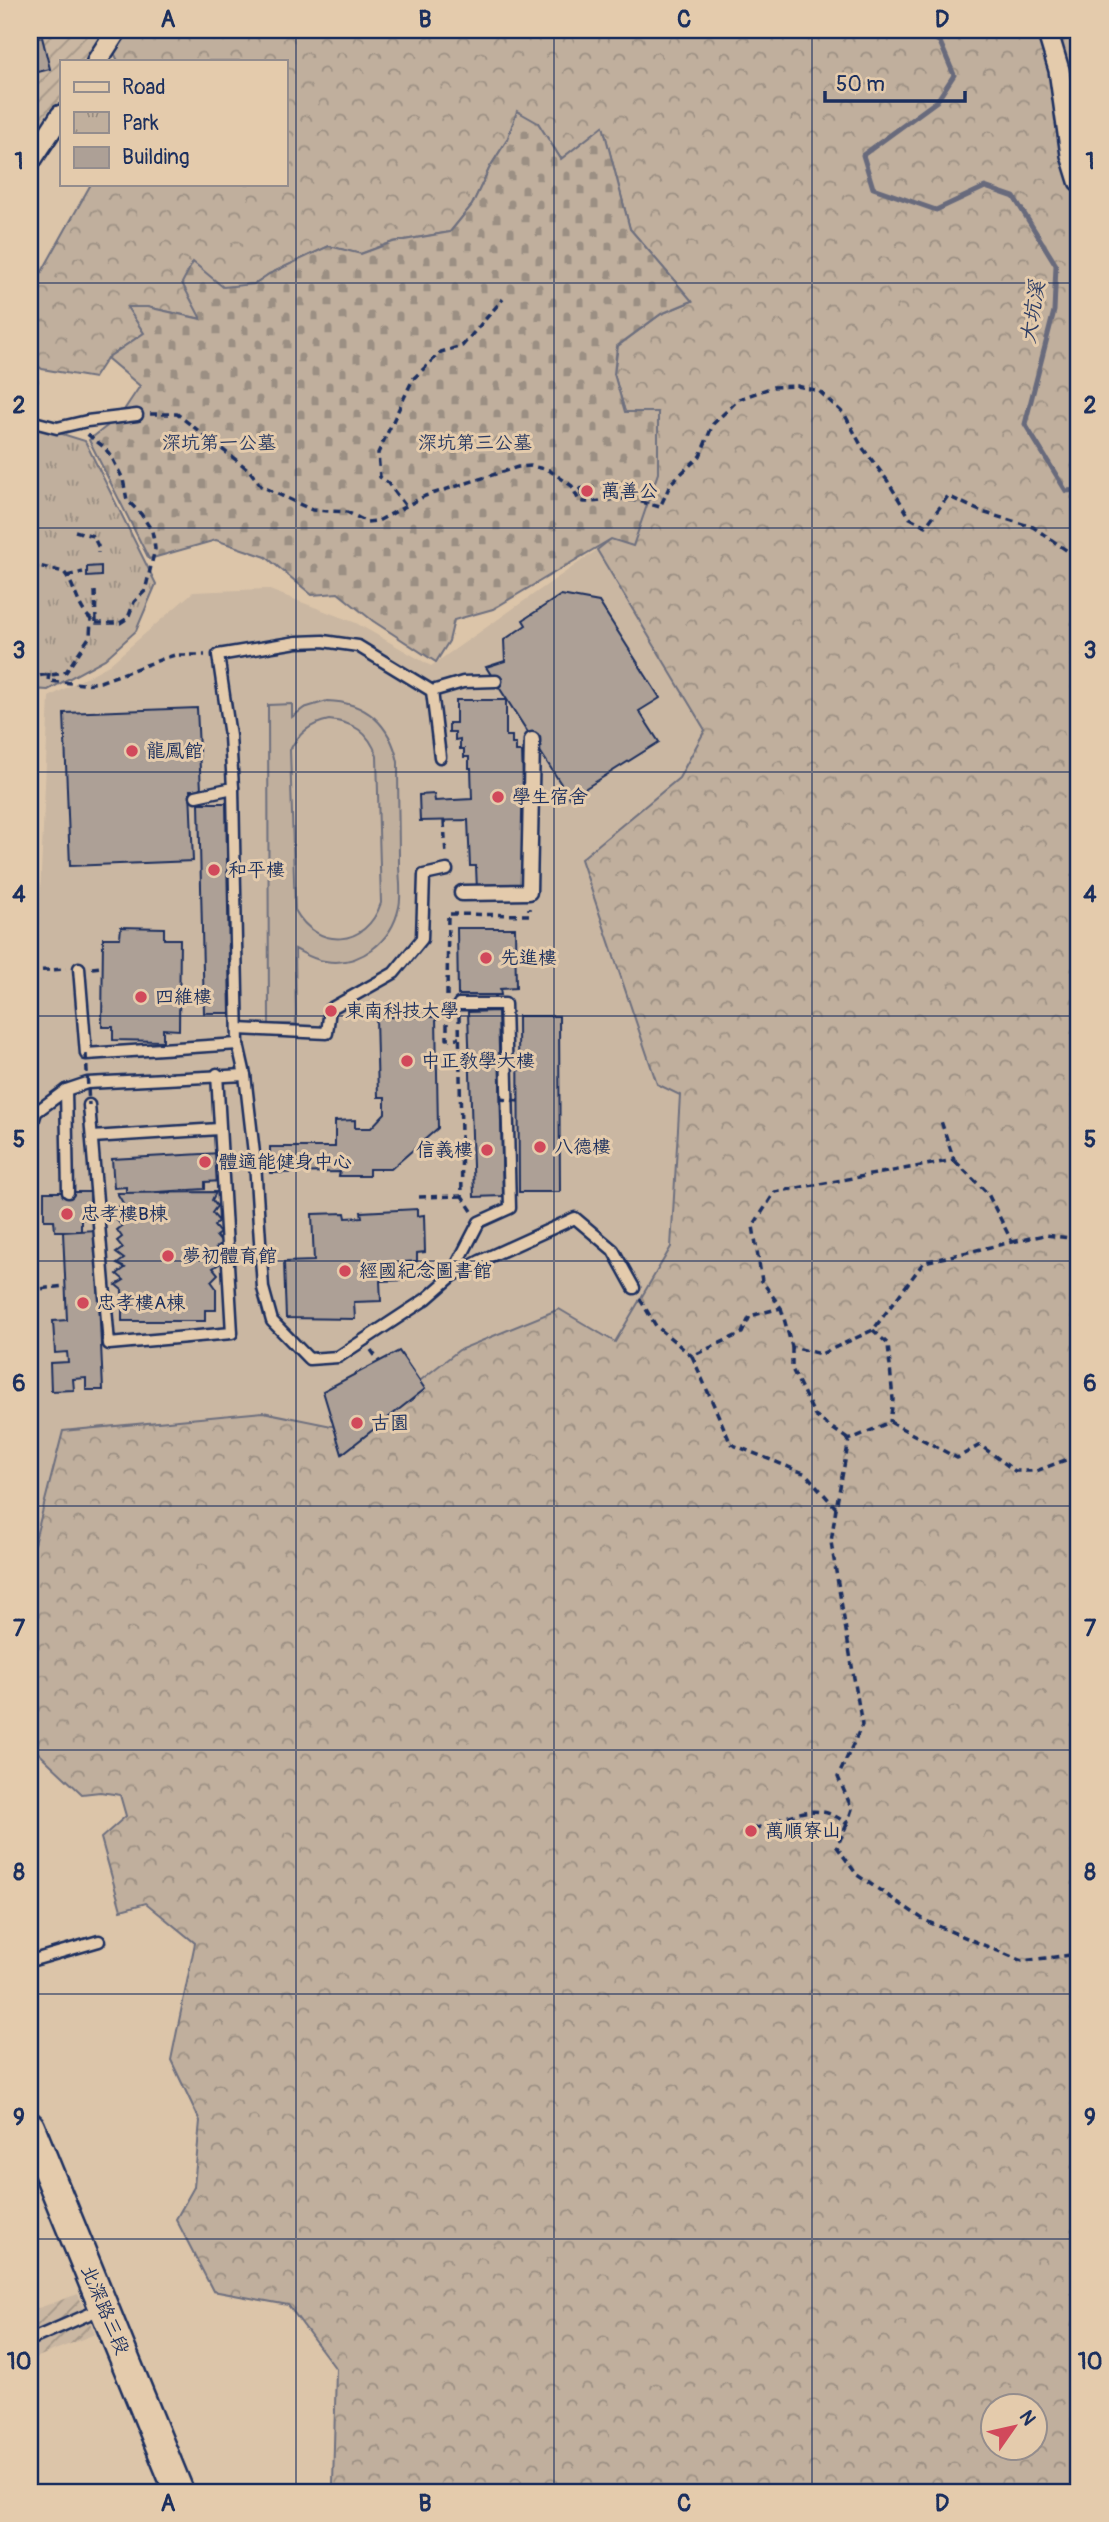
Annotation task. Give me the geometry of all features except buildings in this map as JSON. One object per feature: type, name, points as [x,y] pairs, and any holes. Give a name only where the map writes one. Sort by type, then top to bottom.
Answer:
[{"type":"main road","name":"北深路三段","points":[[30,2127],[179,2492]]},
{"type":"street","points":[[98,60],[117,30]]},
{"type":"street","points":[[1047,30],[1059,70],[1071,155],[1079,181]]},
{"type":"street","points":[[30,162],[60,117]]},
{"type":"street","points":[[462,892],[529,892],[533,740]]},
{"type":"lane","points":[[30,421],[52,428],[137,415]]},
{"type":"lane","points":[[496,681],[463,682],[432,691],[358,646],[323,641],[297,642],[218,655],[230,736],[233,788],[238,1044],[255,1162],[263,1288],[272,1321],[309,1359],[338,1357],[426,1299],[450,1278],[480,1261],[575,1218],[613,1250],[634,1288]]},
{"type":"lane","points":[[432,691],[439,757]]},
{"type":"lane","points":[[196,796],[233,788]]},
{"type":"lane","points":[[238,1029],[327,1033],[330,1009],[394,973],[422,939],[424,875],[447,870]]},
{"type":"lane","points":[[79,968],[86,1054],[238,1044]]},
{"type":"lane","points":[[450,1278],[479,1222],[510,1208],[505,1004],[459,1004]]},
{"type":"lane","points":[[30,1132],[36,1112],[65,1090],[87,1083],[216,1074],[244,1075]]},
{"type":"lane","points":[[89,1105],[109,1344],[232,1333],[216,1074]]},
{"type":"lane","points":[[65,1090],[68,1192]]},
{"type":"lane","points":[[92,1137],[219,1129]]},
{"type":"lane","points":[[30,1961],[99,1941]]},
{"type":"lane","points":[[30,2340],[105,2308]]},
{"type":"path","points":[[405,505],[380,477],[378,453],[405,391],[413,379],[441,352],[462,346],[503,299]]},
{"type":"path","points":[[137,415],[177,414],[249,470],[261,486],[312,510],[347,512],[367,522],[378,521],[425,496],[518,467],[531,466],[549,470],[572,486],[579,501],[587,503],[616,499],[636,500],[660,507],[671,483],[699,456],[713,424],[739,399],[773,387],[797,386],[819,391],[845,415],[862,447],[887,480],[910,518],[926,526],[948,496],[982,512],[1033,527],[1079,559]]},
{"type":"path","points":[[30,565],[64,572],[83,612],[93,622],[120,622],[128,618],[134,602],[145,592],[155,549],[152,531],[141,514],[127,500],[123,479],[111,456],[79,423]]},
{"type":"path","points":[[75,531],[93,536],[98,545],[98,553]]},
{"type":"path","points":[[34,582],[37,566]]},
{"type":"path","points":[[67,576],[83,572]]},
{"type":"path","points":[[30,682],[41,674],[62,674],[69,667],[90,636],[95,591]]},
{"type":"path","points":[[49,673],[48,681],[84,684],[100,682],[175,655],[218,655]]},
{"type":"path","points":[[30,668],[41,674]]},
{"type":"path","points":[[444,821],[447,870]]},
{"type":"path","points":[[447,997],[448,914],[529,915]]},
{"type":"path","points":[[459,1004],[462,1196],[479,1222]]},
{"type":"path","points":[[447,1011],[447,1039],[459,1038]]},
{"type":"path","points":[[86,1054],[89,1105]]},
{"type":"path","points":[[500,1099],[519,1101]]},
{"type":"path","points":[[940,1118],[954,1160],[988,1194],[1013,1242]]},
{"type":"path","points":[[849,1440],[815,1416],[792,1369],[792,1347],[781,1308],[762,1281],[753,1226],[775,1192],[954,1160]]},
{"type":"path","points":[[419,1197],[462,1196]]},
{"type":"path","points":[[792,1347],[821,1354],[873,1330],[924,1262],[1045,1235],[1079,1239]]},
{"type":"path","points":[[30,1290],[65,1286]]},
{"type":"path","points":[[634,1288],[656,1326],[692,1356],[731,1444],[806,1474],[836,1508]]},
{"type":"path","points":[[692,1356],[742,1334],[750,1316],[781,1308]]},
{"type":"path","points":[[873,1330],[888,1344],[893,1399],[890,1422]]},
{"type":"path","points":[[849,1440],[890,1422]]},
{"type":"path","points":[[890,1422],[957,1458],[980,1444],[1015,1471],[1036,1471],[1079,1455]]},
{"type":"path","points":[[849,1440],[831,1542],[862,1725],[838,1777],[852,1809],[837,1847],[857,1875],[926,1921],[1022,1961],[1079,1954]]},
{"type":"path","points":[[754,1829],[814,1809],[836,1815],[847,1824]]},
{"type":"shaded area","points":[[30,30],[108,30],[90,60],[60,60],[60,105],[30,150]]},
{"type":"shaded area","name":"東南科技大學","points":[[597,550],[705,730],[679,778],[581,859],[755,1130],[1079,1474],[356,1431],[30,1547],[30,939],[38,939],[49,697],[109,665],[193,592],[267,589],[356,623],[431,666]]},
{"type":"shaded area","points":[[78,2294],[95,2334],[30,2360],[30,2311]]},
{"type":"green space","points":[[108,30],[1079,30],[1079,2492],[330,2492],[333,2484],[336,2369],[288,2305],[213,2291],[176,2219],[194,2187],[200,2121],[171,2060],[195,1943],[146,1903],[121,1910],[101,1838],[126,1816],[120,1795],[100,1792],[82,1794],[30,1745],[30,1547],[34,1544],[63,1431],[263,1412],[356,1431],[459,1350],[559,1309],[615,1342],[671,1247],[680,1095],[657,1084],[581,859],[679,778],[705,730],[597,550],[611,539],[658,412],[625,412],[614,374],[618,346],[661,314],[692,301],[630,229],[603,127],[561,159],[538,123],[507,140],[490,167],[472,205],[450,232],[393,242],[360,254],[329,246],[269,274],[254,284],[223,288],[202,319],[147,307],[128,308],[144,333],[107,358],[94,378],[42,369],[30,360],[30,293],[90,186],[287,186],[287,60],[118,60],[106,36]]},
{"type":"green space","name":"深坑第三公墓","points":[[517,111],[538,123],[561,159],[603,126],[630,229],[692,301],[661,314],[617,346],[614,374],[625,412],[658,412],[658,473],[633,546],[611,539],[493,609],[454,620],[449,641],[436,662],[373,621],[338,593],[312,595],[266,557],[216,540],[149,559],[89,440],[120,416],[140,386],[107,358],[144,333],[127,307],[147,307],[201,319],[182,283],[193,262],[223,287],[254,284],[269,274],[329,246],[361,254],[393,242],[450,232],[472,205],[490,167],[507,140]]},
{"type":"green space","points":[[30,424],[85,441],[156,584],[136,631],[105,659],[48,690],[30,689]]},
{"type":"green space","points":[[327,701],[353,706],[374,718],[389,737],[398,762],[400,902],[395,919],[382,941],[362,956],[338,962],[325,961],[295,949],[296,1024],[269,1025],[268,705],[292,704],[292,717],[304,708]],"holes":[[[329,720],[346,723],[359,730],[370,741],[377,756],[381,903],[374,918],[364,929],[353,936],[341,938],[316,932],[304,923],[295,910],[290,750],[301,734],[316,724]]]},
{"type":"waterway","name":"大坑溪","points":[[921,30],[940,42],[954,75],[937,101],[863,155],[873,188],[936,210],[985,187],[1014,197],[1056,265],[1054,311],[1025,424],[1066,491],[1079,490]]},
{"type":"place","name":"萬善公","points":[[587,491]]},
{"type":"place","name":"龍鳳館","points":[[132,751]]},
{"type":"place","name":"學生宿舍","points":[[498,797]]},
{"type":"place","name":"和平樓","points":[[214,870]]},
{"type":"place","name":"先進樓","points":[[486,958]]},
{"type":"place","name":"四維樓","points":[[141,997]]},
{"type":"place","name":"東南科技大學","points":[[331,1011]]},
{"type":"place","name":"中正教學大樓","points":[[407,1061]]},
{"type":"place","name":"八德樓","points":[[540,1147]]},
{"type":"place","name":"信義樓","points":[[487,1150]]},
{"type":"place","name":"體適能健身中心","points":[[205,1162]]},
{"type":"place","name":"忠孝樓B棟","points":[[67,1214]]},
{"type":"place","name":"夢初體育館","points":[[168,1256]]},
{"type":"place","name":"經國紀念圖書館","points":[[345,1271]]},
{"type":"place","name":"忠孝樓A棟","points":[[83,1303]]},
{"type":"place","name":"古園","points":[[357,1423]]},
{"type":"place","name":"萬順寮山","points":[[751,1831]]},
{"type":"park label","name":"深坑第一公墓","points":[[219,443]]}]
